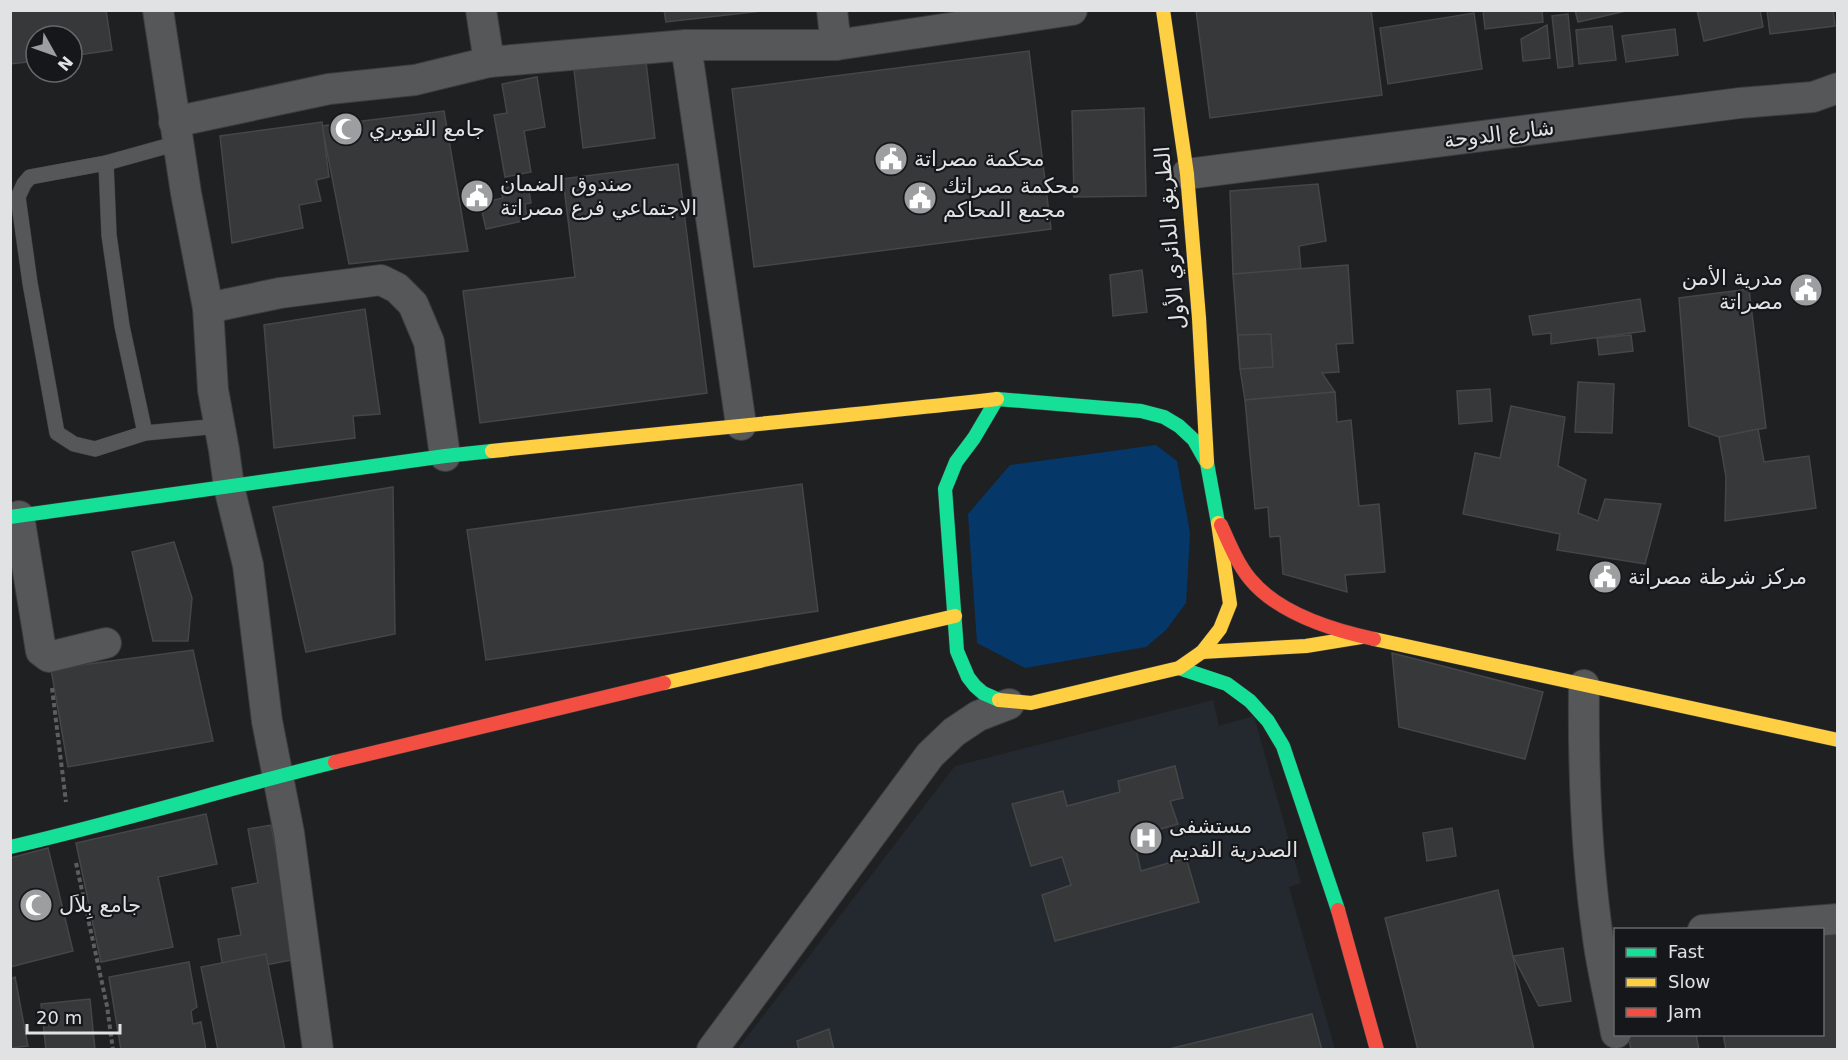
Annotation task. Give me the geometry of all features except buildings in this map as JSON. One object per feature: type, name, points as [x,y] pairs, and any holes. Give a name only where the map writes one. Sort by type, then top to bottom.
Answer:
[{"type":"main road","name":"الطريق الدائري الأول","points":[[1163,10],[1186,174],[1199,318],[1207,464]]},
{"type":"main road","points":[[15,517],[185,491],[229,487],[445,456],[997,399],[1141,411],[1164,417],[1179,426],[1194,440],[1207,464],[1230,604],[1220,629],[1202,652],[1179,668],[1031,703],[1009,704],[992,698],[976,687],[963,670],[957,651],[945,489],[956,462],[974,438],[997,399]]},
{"type":"main road","points":[[1218,520],[1234,554],[1250,579],[1266,596],[1286,609],[1364,637],[1838,740]]},
{"type":"main road","points":[[10,847],[70,833],[278,776],[955,616]]},
{"type":"main road","points":[[1202,652],[1306,646],[1364,637]]},
{"type":"main road","points":[[1179,668],[1227,684],[1250,701],[1268,721],[1283,746],[1332,890],[1377,1050]]},
{"type":"main road","points":[[1808,734],[1838,725]]},
{"type":"street","points":[[158,10],[186,193],[208,308],[213,390],[229,487],[248,566],[267,721],[289,833],[318,1050]]},
{"type":"street","points":[[482,10],[489,62]]},
{"type":"street","points":[[832,10],[836,45]]},
{"type":"street","points":[[176,133],[329,89],[415,80],[489,62],[686,45],[836,45],[1072,10]]},
{"type":"street","points":[[686,45],[741,425]]},
{"type":"street","name":"شارع الدوحة","points":[[1186,174],[1716,106],[1829,96]]},
{"type":"street","points":[[208,308],[280,293],[381,280],[397,288],[413,304],[429,342],[445,456]]},
{"type":"street","points":[[15,517],[41,651],[49,657],[106,643]]},
{"type":"street","points":[[1584,685],[1585,811],[1607,937],[1614,1012]]},
{"type":"street","points":[[712,1050],[930,755],[954,732],[978,716],[1009,704]]},
{"type":"street","points":[[1728,928],[1838,919]]},
{"type":"lane","points":[[176,133],[106,162],[30,177],[18,197],[30,283],[57,433],[74,444],[95,449],[145,433],[219,426]]},
{"type":"lane","points":[[106,162],[109,234],[122,326],[145,433]]},
{"type":"path","points":[[49,657],[70,833],[107,1006],[113,1050]]},
{"type":"shaded area","points":[[1156,445],[1177,461],[1190,533],[1186,603],[1166,630],[1146,647],[1025,668],[977,643],[968,514],[1010,465]]},
{"type":"shaded area","points":[[1213,700],[1219,726],[1254,716],[1301,883],[1289,887],[1335,1049],[737,1050],[955,766]]},
{"type":"traffic: fast","points":[[997,399],[1141,411],[1164,417],[1179,426],[1194,440],[1207,463],[1218,523]]},
{"type":"traffic: fast","points":[[997,399],[974,438],[956,462],[945,489],[957,651],[968,677],[975,686],[983,693],[999,700]]},
{"type":"traffic: fast","points":[[10,517],[492,451]]},
{"type":"traffic: fast","points":[[1179,668],[1227,684],[1250,701],[1268,721],[1283,746],[1338,910]]},
{"type":"traffic: fast","points":[[10,847],[335,762]]},
{"type":"traffic: slow","points":[[1163,10],[1187,174],[1199,318],[1207,462]]},
{"type":"traffic: slow","points":[[492,451],[997,399]]},
{"type":"traffic: slow","points":[[999,700],[1031,703],[1179,668],[1202,652],[1220,629],[1230,604],[1218,523]]},
{"type":"traffic: slow","points":[[664,683],[955,616]]},
{"type":"traffic: slow","points":[[1202,652],[1306,646],[1361,637]]},
{"type":"traffic: slow","points":[[1374,639],[1838,740]]},
{"type":"traffic: jam","points":[[1221,525],[1245,573],[1275,601],[1290,611],[1324,625],[1374,639]]},
{"type":"traffic: jam","points":[[335,762],[664,683]]},
{"type":"traffic: jam","points":[[1338,910],[1377,1050]]},
{"type":"place","name":"جامع القويري","points":[[346,129]]},
{"type":"place","name":"محكمة مصراتة","points":[[891,159]]},
{"type":"place","name":"صندوق الضمان الاجتماعي فرع مصراتة","points":[[477,196]]},
{"type":"place","name":"محكمة مصراتك مجمع المحاكم","points":[[920,198]]},
{"type":"place","name":"مدرية الأمن مصراتة","points":[[1806,290]]},
{"type":"place","name":"مركز شرطة مصراتة","points":[[1605,577]]},
{"type":"place","name":"مستشفى الصدرية القديم","points":[[1146,838]]},
{"type":"place","name":"جامع بِلاَل","points":[[36,905]]}]
